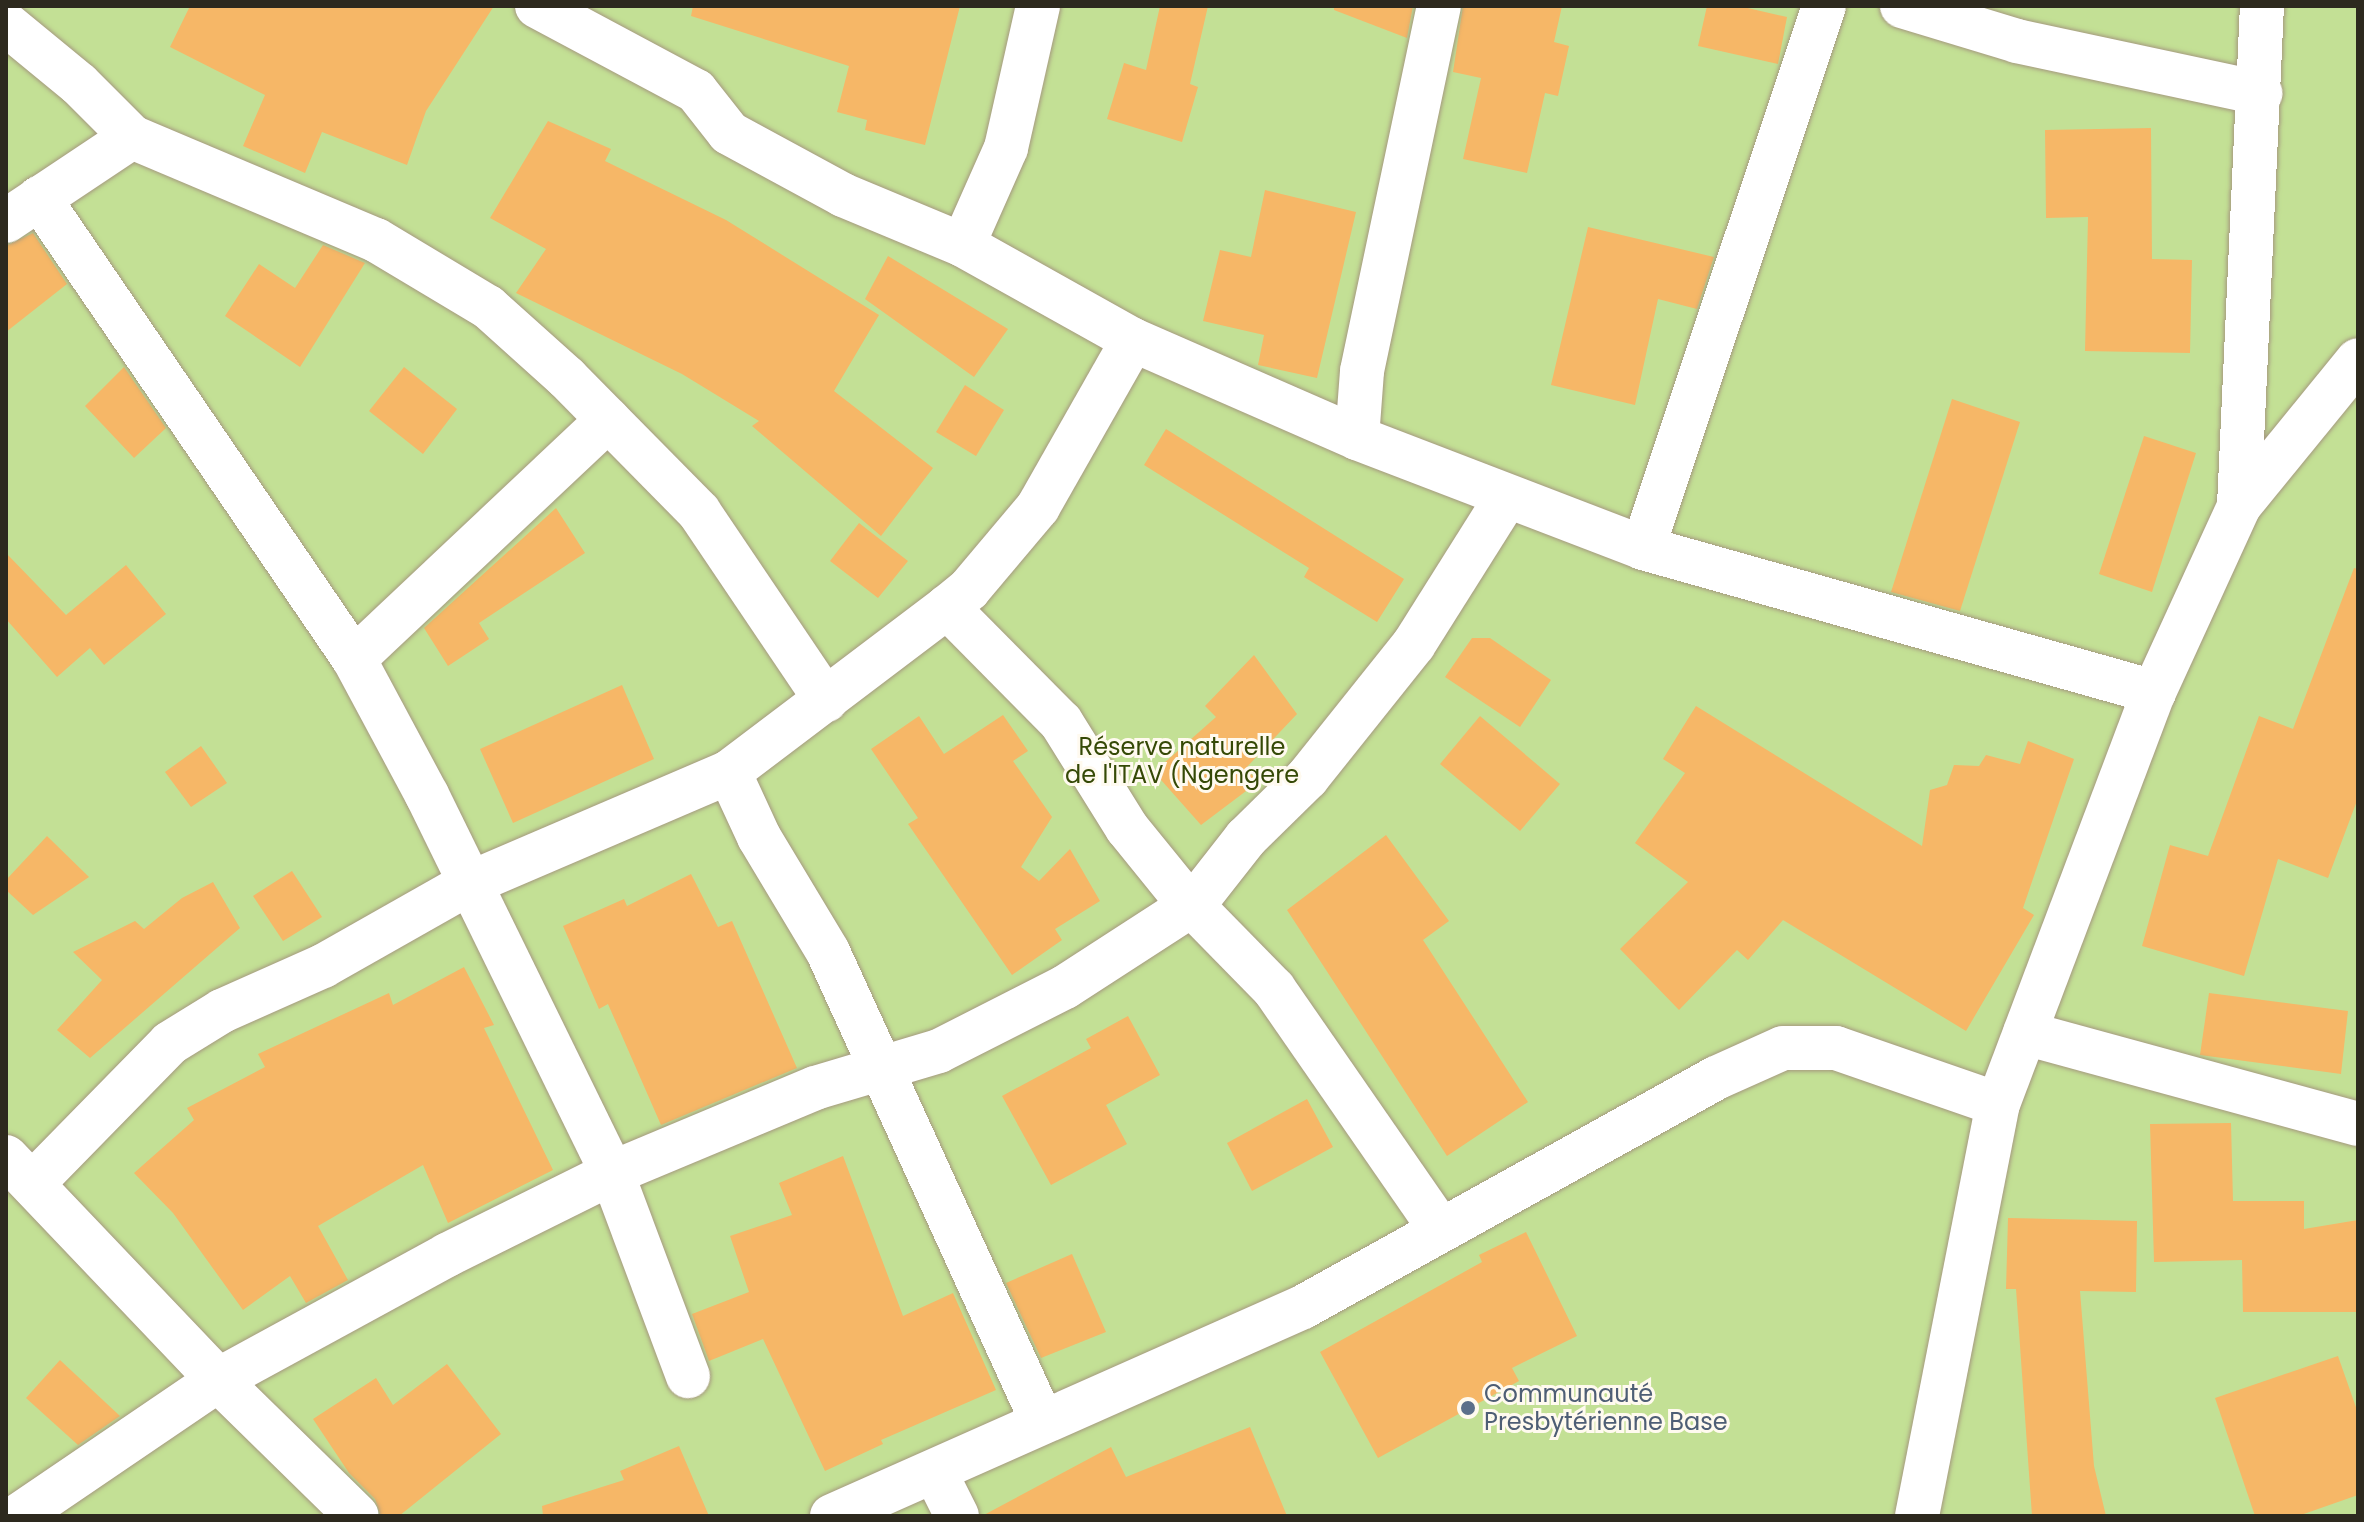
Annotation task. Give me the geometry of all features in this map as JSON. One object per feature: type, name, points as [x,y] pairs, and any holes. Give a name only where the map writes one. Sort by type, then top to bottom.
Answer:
[{"type":"street","points":[[537,6],[696,91],[729,133],[843,195],[963,245],[1133,340],[1357,438],[1506,498],[1643,548],[2154,692]]},
{"type":"street","points":[[963,245],[1006,148],[1038,6]]},
{"type":"street","points":[[1357,438],[1362,371],[1439,6]]},
{"type":"street","points":[[1643,548],[1824,6]]},
{"type":"street","points":[[1902,6],[2017,41],[2260,93]]},
{"type":"street","points":[[2239,506],[2262,6]]},
{"type":"street","points":[[6,24],[79,84],[132,137],[376,240],[488,307],[608,420],[699,512],[826,700]]},
{"type":"street","points":[[132,137],[22,210],[354,659],[427,795],[612,1173],[688,1376]]},
{"type":"street","points":[[357,1516],[218,1380],[20,1170],[170,1043],[222,1011],[323,966],[468,884],[729,772],[826,700],[969,589],[1038,507],[1133,340]]},
{"type":"street","points":[[1917,1516],[1998,1104],[2154,692],[2239,506],[2358,360]]},
{"type":"street","points":[[354,659],[608,420]]},
{"type":"street","points":[[18,1516],[218,1380],[447,1255],[612,1173],[815,1088],[939,1051],[1065,987],[1195,903],[1246,838],[1307,778],[1414,644],[1506,498]]},
{"type":"street","points":[[947,607],[1061,722],[1127,828],[1178,891],[1195,903],[1274,989],[1440,1229]]},
{"type":"street","points":[[729,772],[759,837],[828,952],[884,1067],[1041,1419]]},
{"type":"street","points":[[2025,1033],[2358,1124]]},
{"type":"street","points":[[832,1516],[935,1472],[1041,1419],[1303,1307],[1716,1078],[1783,1048],[1836,1048],[1998,1104]]},
{"type":"street","points":[[935,1472],[957,1516]]},
{"type":"green space","name":"Réserve naturelle de l'ITAV (Ngengere","points":[[6,6],[2358,6],[2358,1516],[6,1516]]},
{"type":"building","points":[[190,6],[494,6],[426,111],[407,165],[322,132],[305,173],[243,146],[265,95],[170,47]]},
{"type":"building","points":[[693,6],[960,6],[925,145],[865,130],[867,120],[837,112],[849,66],[691,16]]},
{"type":"building","points":[[1160,6],[1208,6],[1190,84],[1198,87],[1182,142],[1107,119],[1124,63],[1146,70]]},
{"type":"building","points":[[1334,6],[1413,6],[1407,38],[1334,10]]},
{"type":"building","points":[[1463,6],[1562,6],[1554,42],[1569,46],[1558,96],[1545,93],[1527,173],[1463,159],[1481,78],[1453,72]]},
{"type":"building","points":[[1707,6],[1739,6],[1787,17],[1778,64],[1698,46]]},
{"type":"building","points":[[548,121],[611,149],[605,161],[726,220],[879,315],[834,391],[933,468],[881,536],[752,426],[759,421],[682,374],[516,293],[546,249],[490,218]]},
{"type":"building","points":[[2151,128],[2152,259],[2192,260],[2190,353],[2085,351],[2088,217],[2046,218],[2045,130]]},
{"type":"building","points":[[1265,190],[1356,212],[1317,378],[1258,365],[1264,335],[1203,321],[1220,250],[1251,257]]},
{"type":"building","points":[[1588,227],[1714,257],[1697,309],[1658,299],[1635,405],[1551,385]]},
{"type":"building","points":[[33,233],[67,284],[6,332],[6,246]]},
{"type":"building","points":[[323,245],[365,263],[300,367],[225,316],[259,264],[295,288]]},
{"type":"building","points":[[888,256],[1008,329],[974,377],[865,299]]},
{"type":"building","points":[[124,367],[166,428],[134,458],[85,406]]},
{"type":"building","points":[[404,367],[457,409],[423,454],[369,411]]},
{"type":"building","points":[[965,385],[1004,410],[976,456],[936,432]]},
{"type":"building","points":[[1952,399],[2020,422],[1960,611],[1891,592]]},
{"type":"building","points":[[1166,429],[1404,579],[1377,622],[1304,577],[1309,568],[1144,465]]},
{"type":"building","points":[[2144,436],[2196,453],[2152,592],[2099,574]]},
{"type":"building","points":[[556,508],[585,553],[479,623],[489,639],[448,666],[424,628]]},
{"type":"building","points":[[859,523],[908,561],[878,598],[830,561]]},
{"type":"building","points":[[6,553],[66,615],[126,565],[166,614],[104,665],[90,648],[57,677],[6,619]]},
{"type":"building","points":[[2354,568],[2358,569],[2358,798],[2328,878],[2278,859],[2244,976],[2142,946],[2170,845],[2208,856],[2259,716],[2293,729]]},
{"type":"building","points":[[1472,638],[1490,638],[1551,680],[1520,727],[1445,677]]},
{"type":"building","points":[[1254,655],[1297,714],[1246,768],[1258,782],[1201,825],[1154,772],[1216,717],[1205,706]]},
{"type":"building","points":[[622,685],[654,759],[513,823],[480,749]]},
{"type":"building","points":[[1696,706],[1922,846],[1930,790],[1947,785],[1954,765],[1979,766],[1986,755],[2020,764],[2028,741],[2074,759],[2023,908],[2034,915],[1966,1031],[1783,920],[1748,960],[1737,950],[1679,1010],[1620,949],[1688,882],[1635,843],[1685,773],[1663,759]]},
{"type":"building","points":[[1003,715],[1028,751],[1013,761],[1052,817],[1021,867],[1039,881],[1070,849],[1100,901],[1055,929],[1062,940],[1012,975],[908,824],[918,818],[871,749],[919,716],[944,754]]},
{"type":"building","points":[[1480,716],[1560,784],[1520,831],[1440,764]]},
{"type":"building","points":[[201,746],[227,783],[191,807],[165,772]]},
{"type":"building","points":[[1386,835],[1449,921],[1423,940],[1528,1102],[1447,1156],[1287,910]]},
{"type":"building","points":[[47,836],[89,877],[33,915],[6,890],[6,880]]},
{"type":"building","points":[[292,871],[322,917],[283,941],[253,896]]},
{"type":"building","points":[[691,874],[718,927],[732,921],[797,1068],[661,1125],[608,1004],[599,1009],[563,926],[624,899],[627,906]]},
{"type":"building","points":[[213,882],[240,928],[90,1058],[57,1030],[102,980],[73,952],[135,921],[144,929],[182,898]]},
{"type":"building","points":[[464,967],[494,1025],[484,1028],[553,1170],[448,1223],[423,1165],[318,1226],[348,1280],[306,1303],[290,1276],[243,1310],[173,1213],[134,1173],[194,1120],[187,1108],[265,1067],[258,1054],[389,993],[393,1005]]},
{"type":"building","points":[[2209,993],[2348,1011],[2341,1074],[2200,1055]]},
{"type":"building","points":[[1128,1016],[1160,1075],[1106,1105],[1127,1144],[1051,1185],[1002,1096],[1091,1048],[1086,1039]]},
{"type":"building","points":[[1307,1099],[1333,1147],[1252,1191],[1227,1143]]},
{"type":"building","points":[[2231,1123],[2233,1201],[2304,1201],[2304,1229],[2358,1220],[2358,1312],[2243,1312],[2242,1260],[2154,1262],[2150,1124]]},
{"type":"building","points":[[843,1156],[903,1316],[953,1293],[996,1390],[881,1440],[883,1444],[825,1471],[763,1339],[709,1361],[692,1314],[749,1292],[730,1236],[792,1215],[779,1183]]},
{"type":"building","points":[[2008,1218],[2137,1221],[2136,1292],[2080,1291],[2094,1466],[2106,1516],[2032,1516],[2016,1289],[2006,1289]]},
{"type":"building","points":[[1526,1232],[1577,1336],[1512,1368],[1519,1381],[1378,1458],[1320,1352],[1482,1262],[1479,1255]]},
{"type":"building","points":[[1072,1254],[1106,1332],[1041,1358],[1006,1283]]},
{"type":"building","points":[[2338,1356],[2358,1413],[2358,1495],[2298,1516],[2255,1516],[2215,1398]]},
{"type":"building","points":[[60,1360],[120,1416],[78,1445],[26,1398]]},
{"type":"building","points":[[447,1364],[501,1434],[399,1516],[381,1516],[375,1499],[349,1473],[313,1419],[376,1378],[393,1405]]},
{"type":"building","points":[[1250,1427],[1287,1516],[982,1516],[1111,1447],[1126,1477]]},
{"type":"building","points":[[679,1446],[709,1516],[543,1516],[542,1506],[624,1480],[620,1471]]},
{"type":"place","name":"Communauté Presbytérienne Base","points":[[1468,1408]]}]
